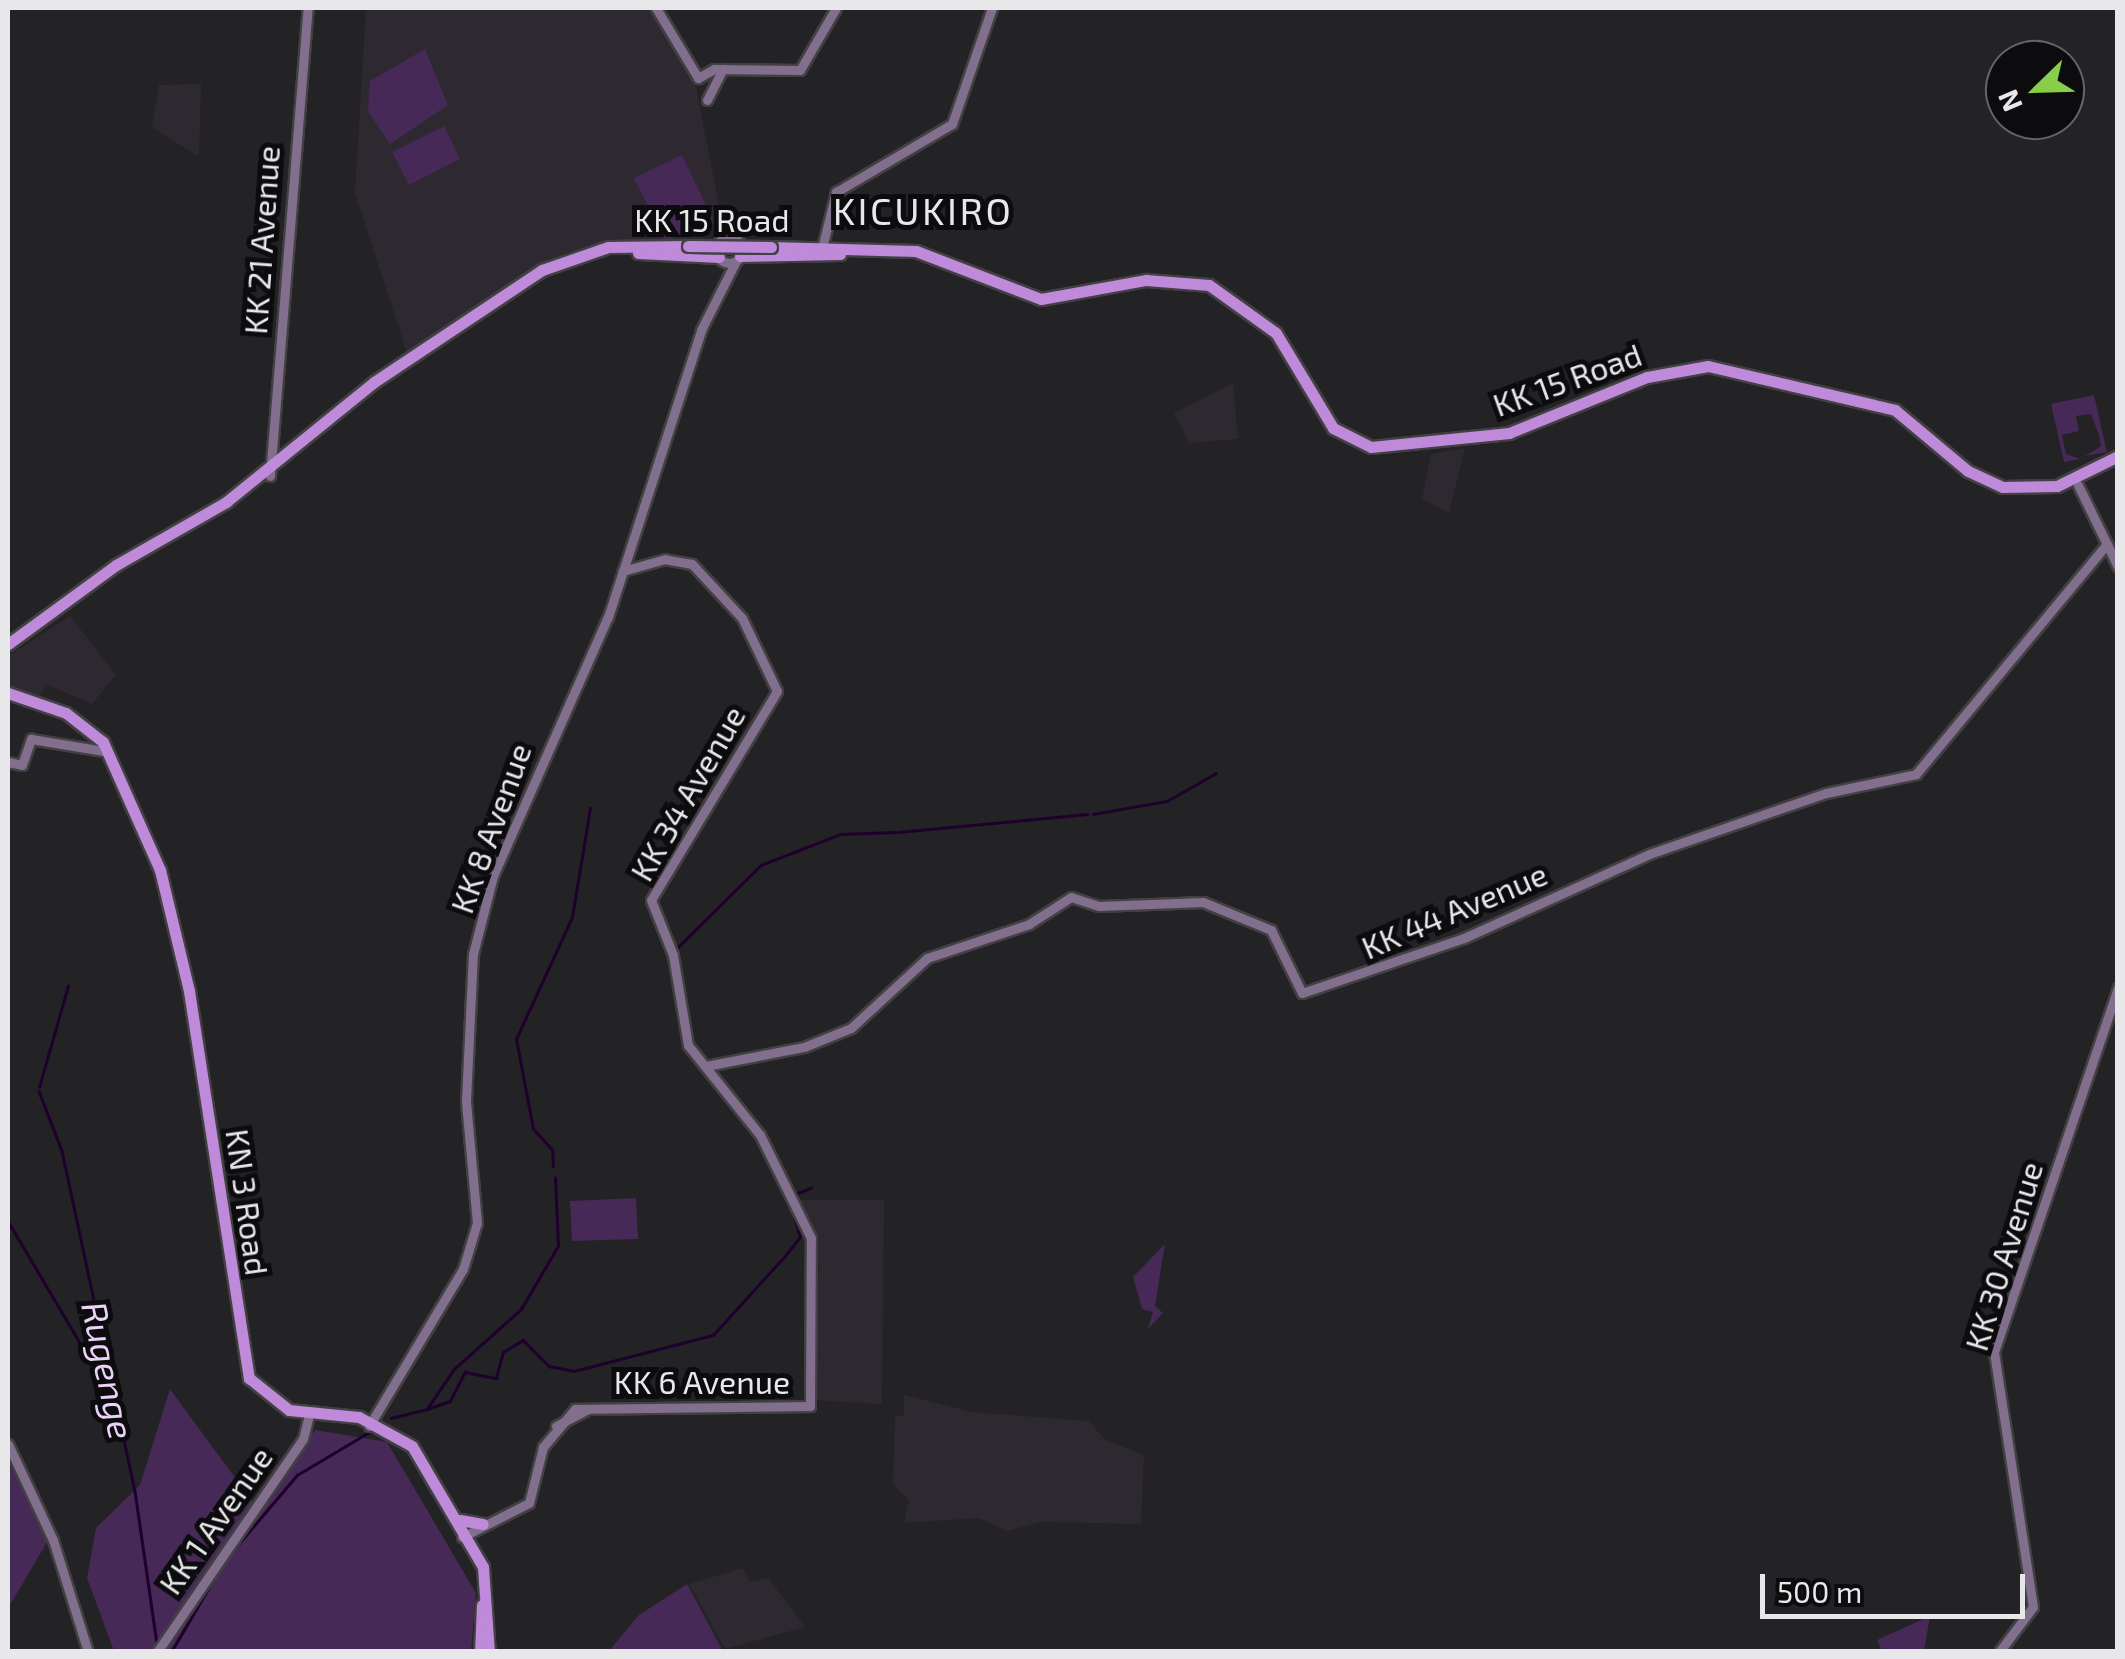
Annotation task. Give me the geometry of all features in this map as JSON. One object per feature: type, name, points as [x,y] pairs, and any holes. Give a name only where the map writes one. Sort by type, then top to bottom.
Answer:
[{"type":"highway","points":[[635,250],[719,242]]},
{"type":"highway","points":[[739,253],[822,244],[841,251]]},
{"type":"highway","name":"KK 15 Road","points":[[8,646],[271,471],[374,382],[542,270],[635,250],[841,251],[917,256],[1008,293],[1063,300],[1146,280],[1208,288],[1276,334],[1332,428],[1371,446],[1509,433],[1647,377],[1708,366],[1895,410],[1992,484],[2036,490],[2076,482],[2118,460]]},
{"type":"highway","points":[[635,250],[720,259]]},
{"type":"highway","points":[[739,253],[841,251]]},
{"type":"highway","points":[[10,697],[99,745]]},
{"type":"highway","name":"KN 3 Road","points":[[99,745],[179,934],[242,1362],[264,1396],[309,1418],[375,1419],[394,1431],[465,1534],[488,1583],[489,1652]]},
{"type":"highway","points":[[375,1419],[465,1534],[480,1584],[480,1651]]},
{"type":"highway","points":[[465,1534],[485,1526]]},
{"type":"highway","points":[[465,1534],[485,1526]]},
{"type":"main road","name":"KK 21 Avenue","points":[[271,471],[308,8]]},
{"type":"main road","points":[[656,8],[698,78],[718,69]]},
{"type":"main road","points":[[690,64],[718,69],[801,69],[836,8]]},
{"type":"main road","points":[[822,244],[836,192],[945,132],[992,8]]},
{"type":"main road","points":[[708,100],[718,69]]},
{"type":"main road","points":[[720,259],[739,253],[730,235],[719,242],[720,259],[728,274]]},
{"type":"main road","name":"KK 8 Avenue","points":[[375,1419],[472,1248],[480,1200],[466,1101],[472,954],[504,846],[623,571],[728,274],[739,253]]},
{"type":"main road","points":[[2076,482],[2118,568]]},
{"type":"main road","name":"KK 44 Avenue","points":[[709,1070],[851,1028],[926,958],[1029,924],[1071,897],[1100,906],[1203,902],[1271,930],[1302,993],[1464,938],[1649,854],[1826,793],[1916,774],[2108,544]]},
{"type":"main road","name":"KK 34 Avenue","points":[[623,571],[666,559],[692,564],[742,618],[777,691],[651,894],[673,955],[685,1038],[760,1135],[811,1238],[810,1406]]},
{"type":"main road","points":[[8,762],[22,766],[31,739],[99,745]]},
{"type":"main road","name":"KK 30 Avenue","points":[[1999,1652],[2033,1607],[1994,1352],[2118,988]]},
{"type":"main road","name":"KK 6 Avenue","points":[[485,1526],[529,1503],[554,1427],[593,1407],[810,1406]]},
{"type":"main road","name":"KK 1 Avenue","points":[[158,1652],[309,1418]]},
{"type":"main road","points":[[8,1444],[53,1540],[88,1652]]},
{"type":"shaded area","points":[[366,8],[649,8],[696,87],[721,215],[703,240],[611,240],[560,255],[408,356],[355,193]]},
{"type":"shaded area","points":[[425,49],[448,105],[390,144],[368,111],[370,81]]},
{"type":"shaded area","points":[[201,84],[199,157],[152,127],[159,85]]},
{"type":"shaded area","points":[[444,126],[460,159],[409,185],[392,152]]},
{"type":"shaded area","points":[[682,155],[713,220],[665,241],[634,178]]},
{"type":"shaded area","points":[[1233,383],[1238,439],[1189,443],[1174,413]]},
{"type":"shaded area","points":[[2094,395],[2107,452],[2085,456],[2101,446],[2099,435],[2091,414],[2076,416],[2079,431],[2062,435],[2066,454],[2080,459],[2064,462],[2051,404]]},
{"type":"shaded area","points":[[1465,448],[1449,513],[1422,499],[1431,454]]},
{"type":"shaded area","points":[[70,616],[116,675],[92,704],[46,684],[38,702],[8,692],[8,656]]},
{"type":"shaded area","points":[[636,1198],[638,1239],[572,1241],[570,1201]]},
{"type":"shaded area","points":[[798,1200],[884,1200],[882,1404],[814,1400],[819,1264]]},
{"type":"shaded area","points":[[1165,1244],[1155,1306],[1163,1313],[1148,1329],[1153,1312],[1142,1309],[1133,1277]]},
{"type":"shaded area","points":[[170,1389],[252,1501],[270,1493],[315,1430],[387,1442],[476,1593],[471,1651],[114,1651],[87,1578],[96,1528],[140,1485]]},
{"type":"shaded area","points":[[904,1395],[972,1412],[1089,1421],[1105,1440],[1144,1455],[1141,1524],[1041,1522],[1007,1531],[979,1518],[904,1523],[909,1500],[893,1485],[895,1415],[904,1416]]},
{"type":"shaded area","points":[[8,1462],[49,1539],[8,1608]]},
{"type":"shaded area","points":[[743,1568],[750,1582],[768,1578],[805,1627],[725,1649],[689,1584]]},
{"type":"shaded area","points":[[687,1584],[723,1651],[609,1651],[639,1615]]},
{"type":"shaded area","points":[[1930,1616],[1924,1651],[1882,1651],[1877,1640]]},
{"type":"waterway","points":[[1093,814],[1167,801],[1216,773]]},
{"type":"waterway","points":[[553,1167],[552,1150],[533,1129],[516,1039],[572,917],[590,808]]},
{"type":"waterway","points":[[898,832],[1087,814]]},
{"type":"waterway","points":[[675,950],[761,865],[840,834],[895,832]]},
{"type":"waterway","name":"Rugenge","points":[[39,1087],[68,986]]},
{"type":"waterway","name":"Rugenge","points":[[39,1091],[62,1151],[135,1491],[157,1643]]},
{"type":"waterway","points":[[391,1418],[427,1409],[454,1369],[521,1309],[558,1246],[555,1178]]},
{"type":"waterway","points":[[795,1194],[811,1188]]},
{"type":"waterway","points":[[785,1256],[800,1237],[788,1197]]},
{"type":"waterway","points":[[8,1221],[108,1390]]},
{"type":"waterway","points":[[427,1409],[450,1401],[465,1372],[496,1378],[503,1352],[523,1340],[549,1366],[574,1371],[713,1335],[784,1257]]},
{"type":"waterway","points":[[230,1554],[297,1475],[369,1432]]},
{"type":"waterway","points":[[171,1652],[222,1565]]},
{"type":"district","name":"KICUKIRO","points":[[923,211]]}]
